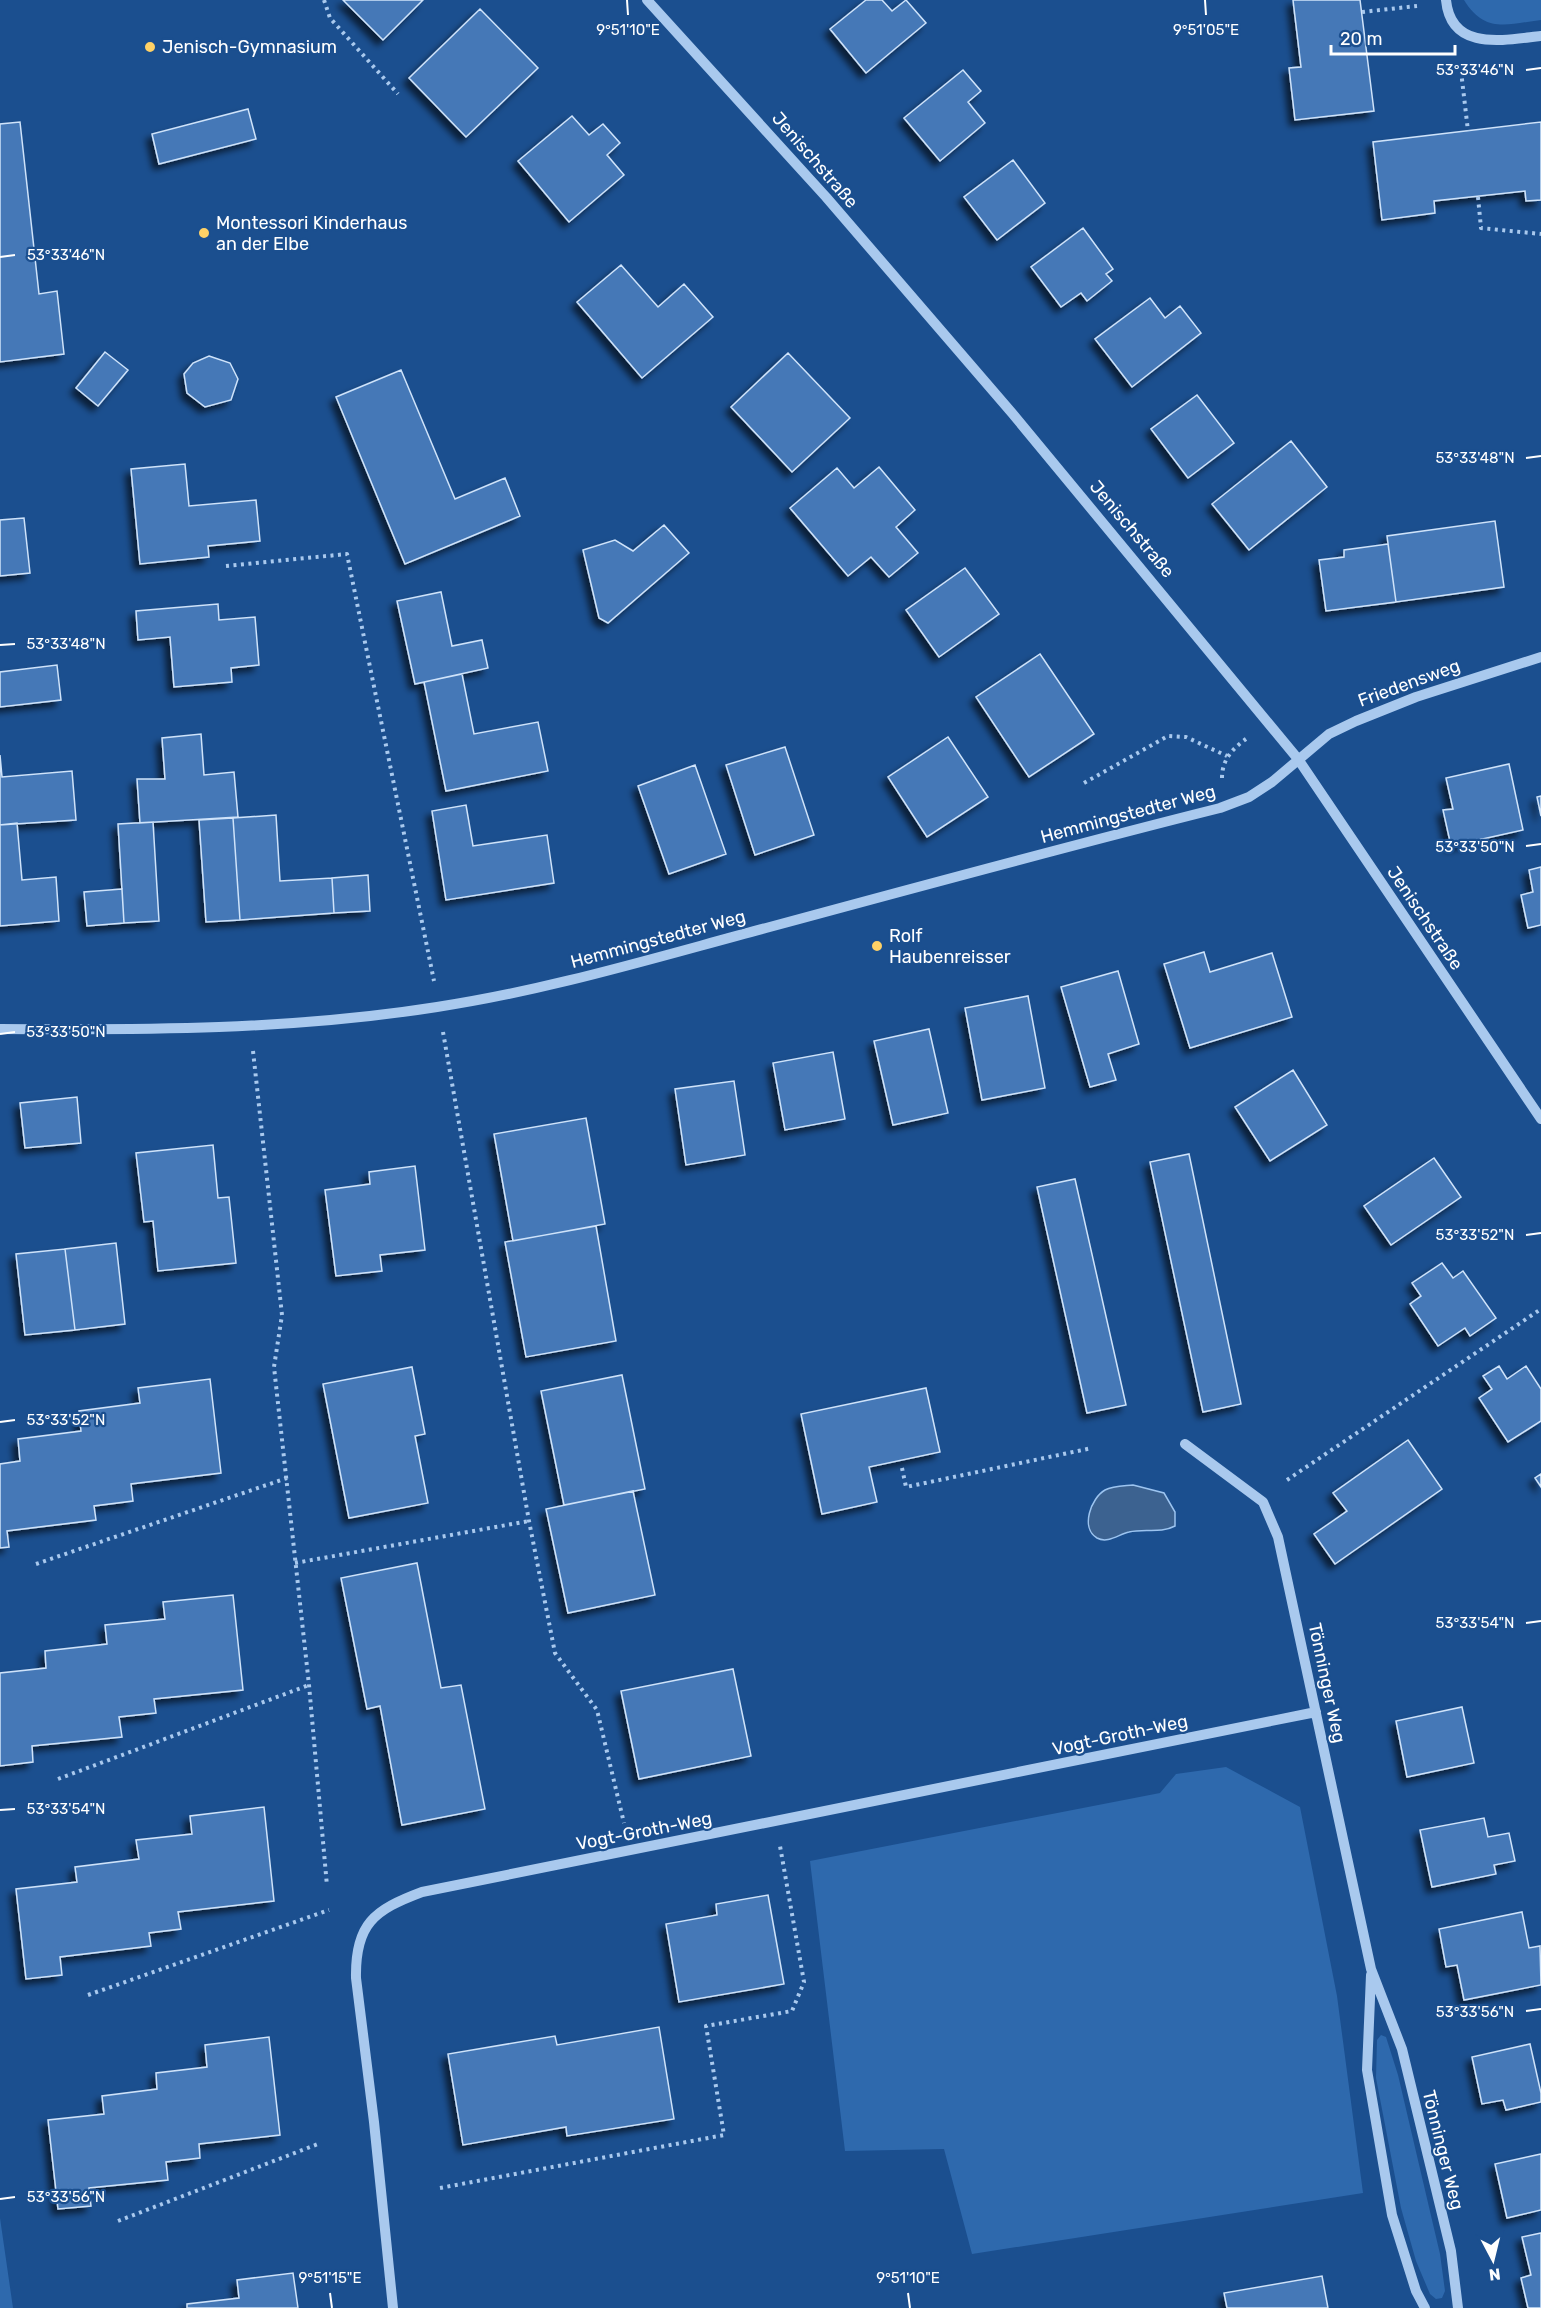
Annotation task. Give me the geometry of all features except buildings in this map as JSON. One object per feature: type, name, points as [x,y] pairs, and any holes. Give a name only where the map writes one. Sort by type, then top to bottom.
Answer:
[{"type":"street","name":"Jenischstraße","points":[[647,0],[803,171],[1012,412],[1298,759],[1541,1119]]},
{"type":"street","points":[[1446,0],[1453,24],[1471,38],[1493,41],[1541,36]]},
{"type":"street","name":"Friedensweg","points":[[1298,759],[1329,734],[1356,720],[1427,693],[1541,657]]},
{"type":"street","name":"Hemmingstedter Weg","points":[[0,1029],[126,1030],[250,1027],[350,1019],[439,1007],[626,968],[820,913],[1220,808],[1257,792],[1298,759]]},
{"type":"street","name":"Tönninger Weg","points":[[1185,1444],[1263,1502],[1278,1537],[1371,1969],[1402,2049],[1451,2252],[1458,2308]]},
{"type":"street","name":"Vogt-Groth-Weg","points":[[393,2308],[376,2134],[356,1978],[356,1958],[362,1934],[376,1914],[398,1901],[422,1892],[1316,1712]]},
{"type":"street","name":"Tönninger Weg","points":[[1371,1969],[1367,2070],[1392,2215],[1416,2291],[1425,2308]]},
{"type":"path","points":[[324,0],[330,18],[398,94]]},
{"type":"path","points":[[1362,12],[1417,6]]},
{"type":"path","points":[[1461,72],[1468,131]]},
{"type":"path","points":[[1478,197],[1481,228],[1541,234]]},
{"type":"path","points":[[226,566],[347,554],[439,1007],[529,1521],[555,1653],[597,1710],[624,1826]]},
{"type":"path","points":[[1084,783],[1168,736],[1185,736],[1227,756]]},
{"type":"path","points":[[1222,785],[1222,770],[1227,756],[1247,738]]},
{"type":"path","points":[[250,1027],[282,1315],[274,1367],[309,1685],[327,1886]]},
{"type":"path","points":[[1287,1480],[1541,1309]]},
{"type":"path","points":[[902,1468],[906,1487],[1092,1448]]},
{"type":"path","points":[[36,1564],[287,1478]]},
{"type":"path","points":[[295,1563],[529,1521]]},
{"type":"path","points":[[58,1779],[309,1685]]},
{"type":"path","points":[[440,2188],[724,2135],[706,2026],[792,2011],[804,1982],[780,1845]]},
{"type":"path","points":[[88,1995],[329,1910]]},
{"type":"path","points":[[118,2221],[318,2144]]},
{"type":"shaded area","points":[[1464,0],[1541,0],[1541,20],[1507,24],[1489,22],[1472,11]]},
{"type":"shaded area","points":[[1133,1485],[1164,1493],[1175,1512],[1175,1526],[1164,1530],[1129,1532],[1105,1540],[1097,1538],[1092,1533],[1088,1521],[1095,1499],[1105,1490]]},
{"type":"shaded area","points":[[1226,1767],[1300,1807],[1337,1996],[1363,2193],[972,2254],[944,2149],[845,2151],[810,1861],[1160,1793],[1176,1774]]},
{"type":"shaded area","points":[[1381,2035],[1386,2037],[1398,2075],[1440,2254],[1445,2291],[1442,2298],[1436,2299],[1430,2294],[1416,2261],[1401,2208],[1376,2078],[1377,2040]]},
{"type":"shaded area","points":[[0,2218],[13,2308],[0,2308]]},
{"type":"place","name":"Jenisch-Gymnasium","points":[[150,47]]},
{"type":"place","name":"Montessori Kinderhaus an der Elbe","points":[[204,233]]},
{"type":"place","name":"Rolf Haubenreisser","points":[[877,946]]}]
